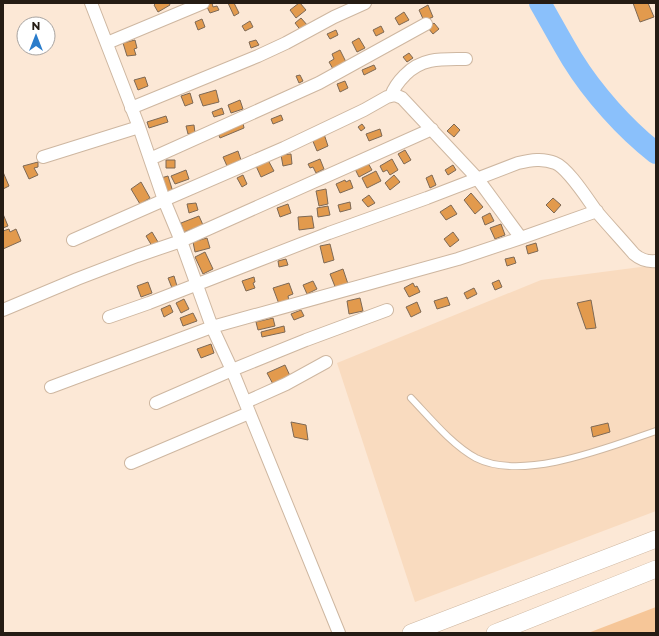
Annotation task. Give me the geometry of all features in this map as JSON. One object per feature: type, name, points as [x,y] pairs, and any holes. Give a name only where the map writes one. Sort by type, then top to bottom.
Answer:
[{"type":"street","points":[[91,3],[139,127],[164,200],[212,327],[232,370],[339,633]]},
{"type":"street","points":[[107,43],[178,8],[203,3]]},
{"type":"street","points":[[131,108],[258,56],[286,43],[334,17],[365,3]]},
{"type":"street","points":[[150,159],[319,83],[426,24]]},
{"type":"street","points":[[391,96],[393,90],[402,78],[413,67],[422,62],[430,60],[466,59]]},
{"type":"street","points":[[73,240],[284,148],[395,95],[402,98],[477,178],[521,238]]},
{"type":"street","points":[[43,157],[139,127]]},
{"type":"street","points":[[3,310],[137,256],[181,242],[432,129]]},
{"type":"street","points":[[109,317],[329,233],[427,198],[518,162],[533,160],[544,160],[557,163],[567,172],[597,211],[634,254],[645,260],[656,261]]},
{"type":"street","points":[[51,387],[212,327],[451,261],[597,211]]},
{"type":"street","points":[[156,403],[306,340],[387,310]]},
{"type":"street","points":[[131,463],[247,408],[326,362]]},
{"type":"street","points":[[411,633],[656,539]]},
{"type":"street","points":[[495,633],[656,569]]},
{"type":"lane","points":[[412,398],[457,446],[476,458],[492,464],[514,466],[538,465],[587,454],[656,431]]},
{"type":"shaded area","points":[[656,265],[656,511],[415,602],[337,363],[541,280]]},
{"type":"shaded area","points":[[656,607],[656,633],[588,633]]},
{"type":"building","points":[[156,3],[169,3],[170,5],[158,12],[154,5]]},
{"type":"building","points":[[212,3],[213,7],[217,6],[219,10],[210,13],[206,5]]},
{"type":"building","points":[[228,3],[234,3],[239,13],[234,16]]},
{"type":"building","points":[[299,3],[306,10],[296,18],[290,10]]},
{"type":"building","points":[[633,3],[648,3],[654,17],[640,22]]},
{"type":"building","points":[[428,5],[433,17],[424,21],[419,10]]},
{"type":"building","points":[[404,12],[409,20],[399,25],[395,18]]},
{"type":"building","points":[[301,18],[308,26],[302,32],[295,23]]},
{"type":"building","points":[[202,19],[205,27],[198,30],[195,22]]},
{"type":"building","points":[[250,21],[253,27],[245,31],[242,26]]},
{"type":"building","points":[[434,23],[439,29],[433,34],[428,28]]},
{"type":"building","points":[[381,26],[384,32],[376,36],[373,30]]},
{"type":"building","points":[[336,30],[338,35],[330,39],[327,34]]},
{"type":"building","points":[[359,38],[365,48],[357,52],[352,42]]},
{"type":"building","points":[[135,40],[137,48],[134,49],[136,55],[127,56],[123,43]]},
{"type":"building","points":[[256,40],[259,45],[251,48],[249,42]]},
{"type":"building","points":[[340,50],[346,62],[333,69],[329,62],[334,59],[332,54]]},
{"type":"building","points":[[409,53],[413,58],[407,62],[403,57]]},
{"type":"building","points":[[374,65],[376,69],[364,75],[362,70]]},
{"type":"building","points":[[300,75],[303,81],[299,83],[296,76]]},
{"type":"building","points":[[145,77],[148,86],[138,90],[134,80]]},
{"type":"building","points":[[345,81],[348,88],[340,92],[337,84]]},
{"type":"building","points":[[216,90],[219,102],[203,106],[199,95]]},
{"type":"building","points":[[190,93],[193,103],[185,106],[181,96]]},
{"type":"building","points":[[240,100],[243,109],[231,113],[228,105]]},
{"type":"building","points":[[222,108],[224,114],[214,117],[212,112]]},
{"type":"building","points":[[281,115],[283,120],[273,124],[271,119]]},
{"type":"building","points":[[166,116],[168,122],[149,128],[147,122]]},
{"type":"building","points":[[243,123],[244,128],[220,138],[218,133]]},
{"type":"building","points":[[362,124],[365,128],[361,131],[358,127]]},
{"type":"building","points":[[454,124],[460,130],[454,137],[447,131]]},
{"type":"building","points":[[194,125],[195,133],[188,134],[186,126]]},
{"type":"building","points":[[380,129],[382,136],[369,141],[366,134]]},
{"type":"building","points":[[324,134],[328,146],[317,151],[312,139]]},
{"type":"building","points":[[405,150],[411,160],[404,164],[398,154]]},
{"type":"building","points":[[238,151],[241,160],[227,166],[223,157]]},
{"type":"building","points":[[291,154],[292,164],[283,166],[281,155]]},
{"type":"building","points":[[320,159],[324,169],[316,173],[313,167],[310,168],[308,164]]},
{"type":"building","points":[[392,159],[398,170],[390,175],[387,170],[383,172],[380,166]]},
{"type":"building","points":[[166,160],[175,160],[175,168],[166,168]]},
{"type":"building","points":[[268,160],[274,171],[261,177],[256,166]]},
{"type":"building","points":[[38,162],[38,167],[34,168],[38,175],[29,179],[23,166]]},
{"type":"building","points":[[368,163],[372,170],[359,177],[355,169]]},
{"type":"building","points":[[453,165],[456,170],[448,175],[445,170]]},
{"type":"building","points":[[186,170],[189,179],[175,184],[171,176]]},
{"type":"building","points":[[376,171],[381,181],[367,188],[362,178]]},
{"type":"building","points":[[3,172],[9,186],[3,189]]},
{"type":"building","points":[[243,175],[247,184],[242,187],[237,178]]},
{"type":"building","points":[[394,175],[400,182],[390,190],[385,183]]},
{"type":"building","points":[[432,175],[436,185],[430,188],[426,178]]},
{"type":"building","points":[[168,176],[173,192],[166,194],[161,178]]},
{"type":"building","points":[[345,180],[346,182],[350,180],[353,188],[340,193],[336,184]]},
{"type":"building","points":[[141,182],[150,198],[140,204],[131,189]]},
{"type":"building","points":[[326,189],[328,204],[319,206],[316,191]]},
{"type":"building","points":[[471,193],[483,207],[475,214],[464,200]]},
{"type":"building","points":[[369,195],[375,203],[368,207],[362,200]]},
{"type":"building","points":[[553,198],[561,205],[554,213],[546,205]]},
{"type":"building","points":[[350,202],[351,209],[340,212],[338,205]]},
{"type":"building","points":[[196,203],[198,210],[189,213],[187,204]]},
{"type":"building","points":[[288,204],[291,213],[280,217],[277,208]]},
{"type":"building","points":[[451,205],[457,214],[446,220],[440,212]]},
{"type":"building","points":[[328,206],[330,215],[318,217],[317,208]]},
{"type":"building","points":[[490,213],[494,221],[485,225],[482,217]]},
{"type":"building","points":[[3,214],[8,226],[3,228]]},
{"type":"building","points":[[199,216],[203,225],[184,232],[181,223]]},
{"type":"building","points":[[312,216],[314,228],[299,230],[298,217]]},
{"type":"building","points":[[501,224],[505,235],[495,239],[490,228]]},
{"type":"building","points":[[9,229],[10,232],[16,229],[21,241],[3,249],[3,231]]},
{"type":"building","points":[[152,232],[158,242],[152,246],[146,236]]},
{"type":"building","points":[[453,232],[459,240],[450,247],[444,239]]},
{"type":"building","points":[[207,238],[210,248],[195,252],[193,242]]},
{"type":"building","points":[[536,243],[538,251],[528,254],[526,246]]},
{"type":"building","points":[[330,244],[334,260],[324,263],[320,246]]},
{"type":"building","points":[[205,252],[213,269],[203,274],[195,257]]},
{"type":"building","points":[[514,257],[516,263],[507,266],[505,259]]},
{"type":"building","points":[[286,259],[288,265],[279,267],[278,261]]},
{"type":"building","points":[[343,269],[348,284],[336,289],[330,274]]},
{"type":"building","points":[[174,276],[177,286],[172,288],[168,278]]},
{"type":"building","points":[[254,277],[255,282],[253,283],[255,288],[246,291],[242,281]]},
{"type":"building","points":[[499,280],[502,287],[495,290],[492,283]]},
{"type":"building","points":[[313,281],[317,289],[307,294],[303,285]]},
{"type":"building","points":[[148,282],[152,293],[141,297],[137,286]]},
{"type":"building","points":[[289,283],[293,294],[288,296],[289,301],[279,304],[273,288]]},
{"type":"building","points":[[413,283],[415,287],[417,286],[420,292],[409,297],[404,288]]},
{"type":"building","points":[[474,288],[477,294],[467,299],[464,293]]},
{"type":"building","points":[[447,297],[450,305],[437,309],[434,301]]},
{"type":"building","points":[[360,298],[363,311],[349,314],[347,301]]},
{"type":"building","points":[[184,299],[189,309],[181,313],[176,303]]},
{"type":"building","points":[[591,300],[596,328],[586,329],[577,303]]},
{"type":"building","points":[[417,302],[421,312],[411,317],[406,307]]},
{"type":"building","points":[[170,305],[173,312],[164,317],[161,309]]},
{"type":"building","points":[[301,310],[304,316],[294,320],[291,314]]},
{"type":"building","points":[[193,313],[197,321],[183,326],[180,318]]},
{"type":"building","points":[[273,318],[275,326],[258,330],[256,322]]},
{"type":"building","points":[[284,326],[285,332],[262,337],[261,332]]},
{"type":"building","points":[[211,344],[214,353],[201,358],[197,349]]},
{"type":"building","points":[[285,365],[291,378],[274,386],[267,373]]},
{"type":"building","points":[[291,422],[306,425],[308,440],[294,437]]},
{"type":"building","points":[[608,423],[610,432],[593,437],[591,427]]},
{"type":"waterway","points":[[540,3],[572,59],[590,85],[621,122],[656,153]]}]
